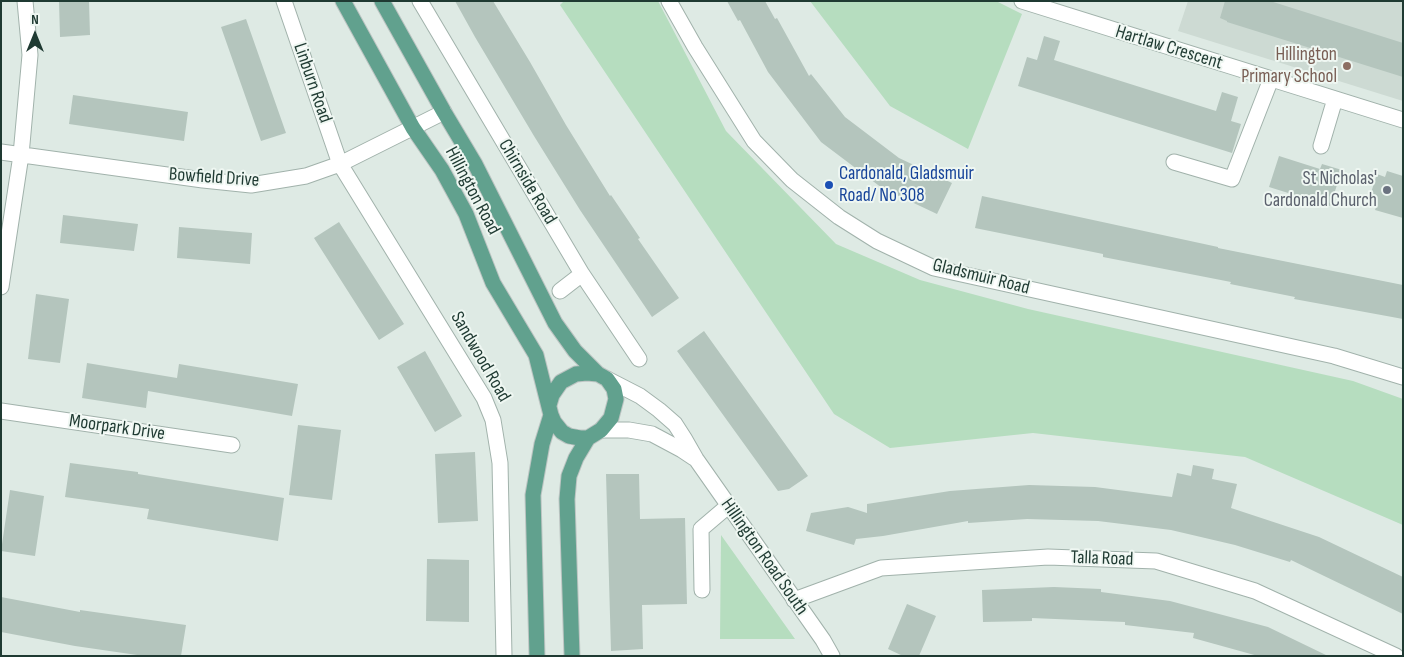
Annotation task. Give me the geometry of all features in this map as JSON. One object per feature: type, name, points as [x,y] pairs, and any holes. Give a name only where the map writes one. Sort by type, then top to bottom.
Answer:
[{"type":"main road","name":"Hillington Road","points":[[343,1],[413,128],[442,170],[462,207],[493,282],[536,355],[550,410]]},
{"type":"main road","name":"Hillington Road","points":[[382,1],[475,164],[555,323],[575,351],[602,377]]},
{"type":"main road","points":[[537,656],[534,495],[542,444],[552,395],[556,388],[567,378],[587,372],[602,377],[614,388],[616,399],[612,418],[595,434],[576,458],[570,476],[567,499],[572,656]]},
{"type":"main road","points":[[550,410],[558,428],[568,436],[580,438],[595,434]]},
{"type":"street","points":[[1,287],[21,155],[30,55],[25,1]]},
{"type":"street","name":"Linburn Road","points":[[284,1],[340,164]]},
{"type":"street","name":"Chirnside Road","points":[[420,1],[582,274],[638,359]]},
{"type":"street","name":"Gladsmuir Road","points":[[669,1],[695,47],[754,141],[792,180],[839,217],[877,241],[934,268],[1334,356],[1403,377]]},
{"type":"street","name":"Hartlaw Crescent","points":[[1022,1],[1403,120]]},
{"type":"street","points":[[1174,162],[1232,178],[1271,79]]},
{"type":"street","points":[[1321,146],[1336,99]]},
{"type":"street","name":"Bowfield Drive","points":[[1,152],[251,185],[306,176],[340,164],[444,112]]},
{"type":"street","name":"Sandwood Road","points":[[340,164],[484,398],[493,420],[500,462],[504,656]]},
{"type":"street","points":[[560,291],[582,274]]},
{"type":"street","name":"Hillington Road South","points":[[602,377],[640,396],[675,424],[696,459],[823,640],[832,656]]},
{"type":"street","name":"Moorpark Drive","points":[[1,411],[232,446]]},
{"type":"street","name":"Hillington Road South","points":[[595,434],[629,430],[652,434],[696,459]]},
{"type":"street","points":[[702,590],[701,529],[728,506]]},
{"type":"street","name":"Talla Road","points":[[794,600],[881,568],[1048,557],[1156,561],[1255,591],[1396,656]]},
{"type":"shaded area","name":"Hillington Primary School","points":[[1188,1],[1403,1],[1403,101],[1178,31]]},
{"type":"green space","points":[[564,1],[658,1],[726,131],[836,244],[920,280],[1028,309],[1353,381],[1403,399],[1403,525],[1245,457],[1033,433],[890,448],[834,414],[560,5]]},
{"type":"green space","points":[[810,1],[996,1],[1022,14],[968,149],[890,106]]},
{"type":"green space","points":[[721,535],[795,639],[720,639]]},
{"type":"building","points":[[59,1],[89,1],[90,35],[60,37]]},
{"type":"building","points":[[455,1],[493,1],[610,196],[679,298],[652,317],[580,210]]},
{"type":"building","points":[[727,1],[765,1],[775,19],[777,18],[809,76],[811,74],[845,117],[899,158],[952,183],[937,214],[882,188],[821,142],[768,72],[740,20],[738,21]]},
{"type":"building","points":[[1225,1],[1270,1],[1403,43],[1403,77],[1227,22],[1220,18]]},
{"type":"building","points":[[246,19],[286,133],[261,141],[221,27]]},
{"type":"building","points":[[1044,36],[1060,41],[1054,60],[1216,111],[1222,92],[1238,97],[1231,121],[1241,124],[1232,153],[1018,86],[1027,57],[1037,60]]},
{"type":"building","points":[[73,95],[188,112],[184,141],[69,124]]},
{"type":"building","points":[[1279,156],[1320,169],[1322,164],[1342,170],[1330,206],[1269,187]]},
{"type":"building","name":"St Nicholas' Cardonald Church","points":[[1387,171],[1403,176],[1403,218],[1375,210],[1377,205],[1368,202],[1377,174],[1385,177]]},
{"type":"building","points":[[982,196],[1218,248],[1403,285],[1403,319],[1294,299],[1295,297],[1230,284],[1231,282],[1103,257],[1103,254],[975,228]]},
{"type":"building","points":[[63,215],[138,224],[134,251],[60,243]]},
{"type":"building","points":[[339,222],[404,324],[379,340],[314,238]]},
{"type":"building","points":[[179,227],[252,233],[250,264],[177,258]]},
{"type":"building","points":[[36,294],[69,299],[60,363],[28,359]]},
{"type":"building","points":[[704,331],[808,476],[789,489],[778,491],[677,351]]},
{"type":"building","points":[[425,351],[462,416],[435,432],[397,367]]},
{"type":"building","points":[[87,363],[177,378],[179,364],[298,384],[292,416],[148,391],[146,408],[82,398]]},
{"type":"building","points":[[298,425],[341,430],[332,500],[289,495]]},
{"type":"building","points":[[475,452],[478,521],[438,523],[435,454]]},
{"type":"building","points":[[70,463],[138,472],[138,474],[284,498],[278,541],[147,519],[149,509],[65,497]]},
{"type":"building","points":[[1193,465],[1214,469],[1212,479],[1237,484],[1231,508],[1319,537],[1403,577],[1403,614],[1291,560],[1290,562],[1235,545],[1171,530],[1098,521],[1027,519],[968,523],[968,521],[856,539],[854,545],[806,531],[811,513],[848,507],[867,513],[867,504],[950,491],[1029,485],[1095,487],[1172,497],[1177,473],[1191,476]]},
{"type":"building","points":[[606,474],[639,474],[640,519],[685,518],[687,604],[642,605],[643,649],[611,651]]},
{"type":"building","points":[[10,490],[44,496],[35,556],[1,551]]},
{"type":"building","points":[[427,559],[469,560],[469,622],[426,621]]},
{"type":"building","points":[[1054,587],[1101,589],[1101,592],[1170,601],[1268,627],[1328,656],[1258,656],[1193,638],[1194,633],[1125,625],[1125,622],[1032,618],[1032,621],[983,622],[982,590]]},
{"type":"building","points":[[1,597],[80,612],[80,610],[186,625],[181,656],[144,656],[75,646],[1,632]]},
{"type":"building","points":[[907,604],[936,616],[919,656],[903,656],[888,649]]},
{"type":"place","name":"Hillington Primary School","points":[[1347,66]]},
{"type":"place","name":"Cardonald, Gladsmuir Road/ No 308","points":[[829,185]]},
{"type":"place","name":"St Nicholas' Cardonald Church","points":[[1387,190]]}]
